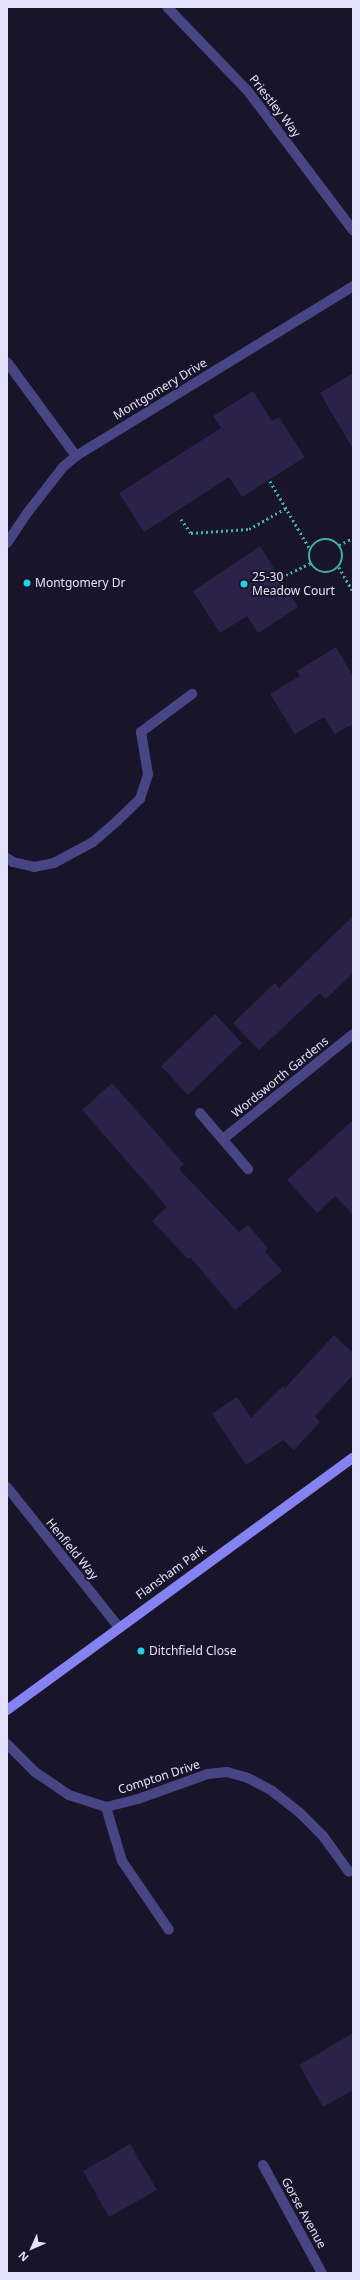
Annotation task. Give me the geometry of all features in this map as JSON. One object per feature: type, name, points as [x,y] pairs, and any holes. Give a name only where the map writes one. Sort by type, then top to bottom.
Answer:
[{"type":"street","name":"Priestley Way","points":[[167,7],[247,90],[353,230]]},
{"type":"street","name":"Montgomery Drive","points":[[7,543],[63,467],[76,456],[353,286]]},
{"type":"street","points":[[7,362],[76,456]]},
{"type":"street","points":[[7,858],[13,862],[34,867],[54,863],[93,842],[140,800],[148,774],[141,732],[192,694]]},
{"type":"street","name":"Wordsworth Gardens","points":[[223,1139],[353,1034]]},
{"type":"street","points":[[200,1113],[248,1169]]},
{"type":"street","name":"Flansham Park","points":[[7,1710],[118,1626],[353,1458]]},
{"type":"street","name":"Henfield Way","points":[[7,1487],[118,1626]]},
{"type":"street","name":"Compton Drive","points":[[7,1744],[35,1772],[69,1794],[106,1807],[138,1799],[208,1774],[227,1772],[248,1778],[272,1791],[299,1812],[323,1836],[349,1872]]},
{"type":"street","name":"Compton Drive","points":[[106,1807],[122,1861],[169,1930]]},
{"type":"street","name":"Gorse Avenue","points":[[263,2165],[322,2273]]},
{"type":"path","points":[[270,481],[311,549],[311,563]]},
{"type":"path","points":[[181,518],[191,533],[249,529],[286,508]]},
{"type":"path","points":[[339,546],[353,538]]},
{"type":"path","points":[[311,549],[314,544],[324,539],[330,539],[339,546],[343,556],[339,567]]},
{"type":"path","points":[[311,563],[324,572],[339,567]]},
{"type":"path","points":[[286,576],[311,563]]},
{"type":"path","points":[[339,567],[353,590]]},
{"type":"building","points":[[353,373],[353,449],[320,393]]},
{"type":"building","points":[[253,391],[272,421],[279,417],[305,457],[242,497],[229,477],[144,532],[119,493],[221,428],[213,416]]},
{"type":"building","name":"25-30 Meadow Court","points":[[260,546],[298,607],[258,633],[247,616],[220,633],[193,591]]},
{"type":"building","points":[[336,647],[353,676],[353,724],[335,734],[324,717],[295,734],[270,694],[300,676],[297,671]]},
{"type":"building","points":[[353,916],[353,973],[326,999],[320,993],[259,1050],[233,1023],[275,983],[279,988]]},
{"type":"building","points":[[215,1014],[242,1043],[188,1095],[161,1066]]},
{"type":"building","points":[[112,1083],[184,1164],[179,1169],[239,1232],[248,1225],[268,1248],[265,1251],[282,1271],[235,1310],[190,1257],[188,1259],[152,1221],[167,1207],[82,1110]]},
{"type":"building","points":[[353,1120],[353,1215],[335,1196],[317,1213],[287,1180]]},
{"type":"building","points":[[334,1335],[353,1353],[353,1375],[315,1416],[320,1422],[294,1450],[283,1440],[246,1465],[212,1414],[237,1397],[251,1418],[283,1386],[285,1388]]},
{"type":"building","points":[[353,2033],[353,2090],[323,2107],[299,2065]]},
{"type":"building","points":[[130,2144],[157,2190],[109,2217],[83,2171]]},
{"type":"place","name":"Montgomery Dr","points":[[27,583]]},
{"type":"place","name":"25-30 Meadow Court","points":[[244,584]]},
{"type":"place","name":"Ditchfield Close","points":[[141,1651]]}]
